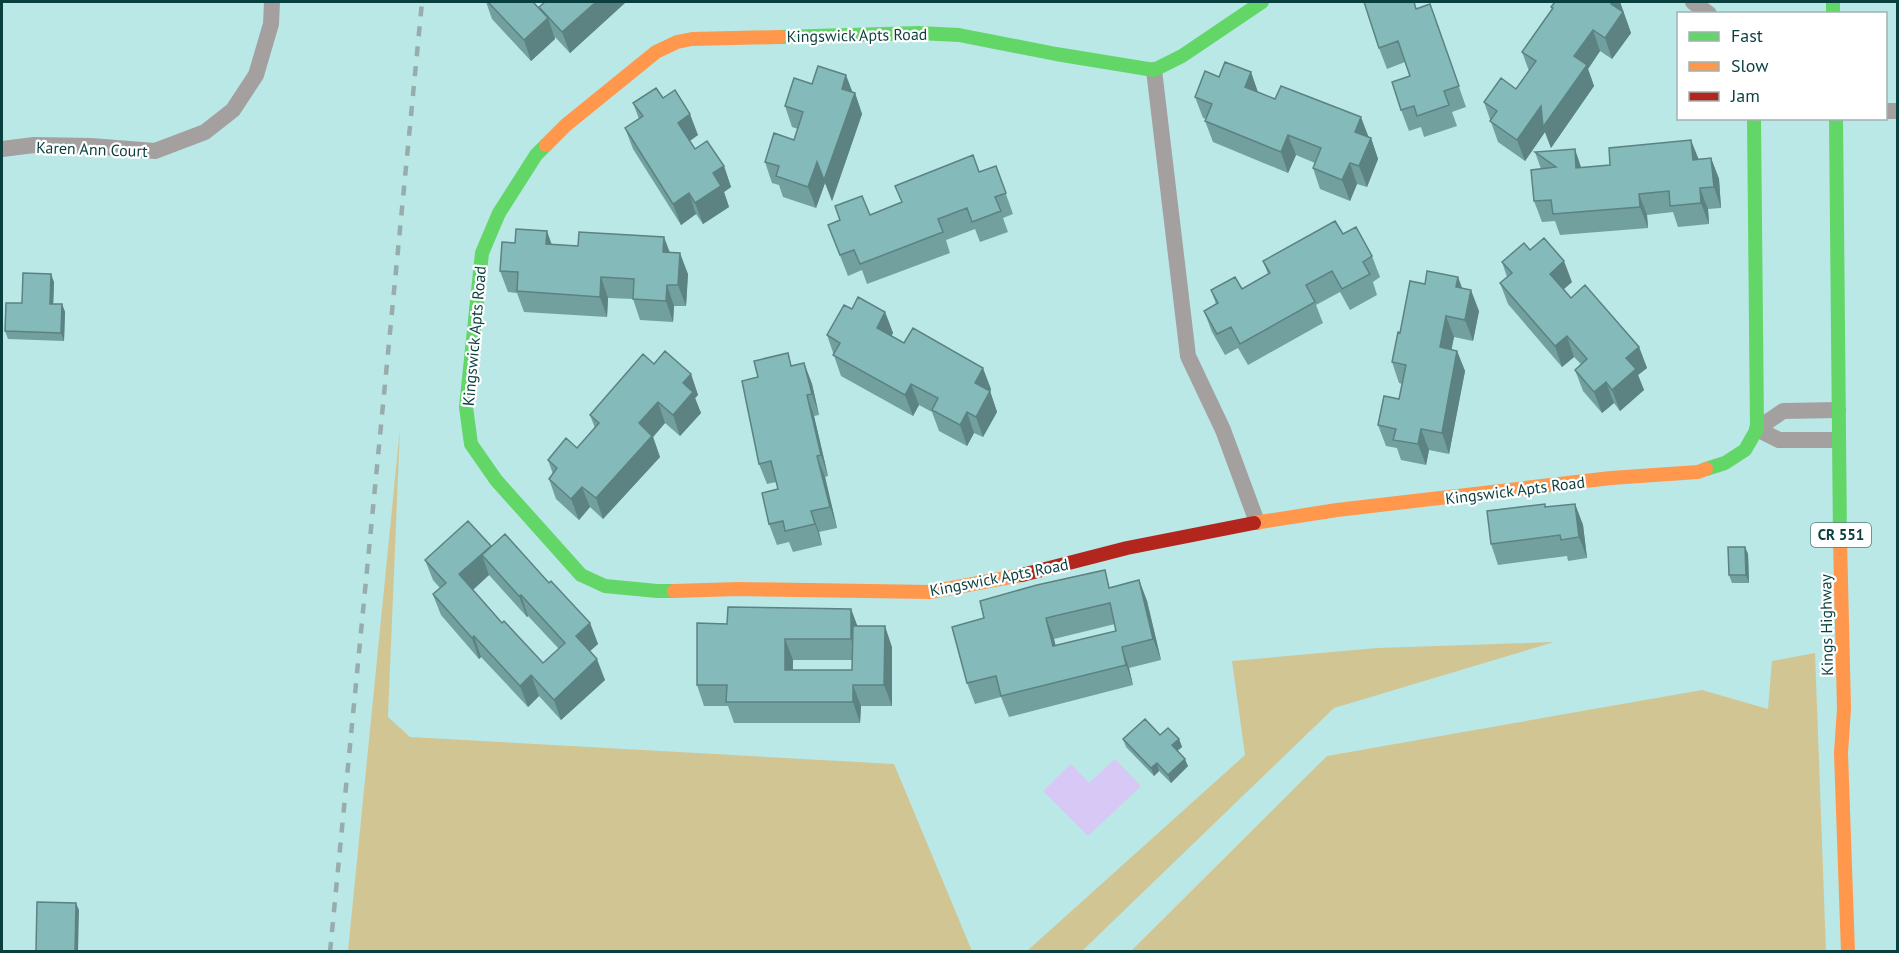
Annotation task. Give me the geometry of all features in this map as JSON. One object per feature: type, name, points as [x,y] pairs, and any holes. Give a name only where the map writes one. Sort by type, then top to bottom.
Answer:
[{"type":"street","name":"Karen Ann Court","points":[[2,149],[34,146],[91,146],[154,151],[205,132],[233,110],[256,75],[272,24],[272,2]]},
{"type":"street","points":[[1257,522],[1223,430],[1188,356],[1154,70],[1182,56],[1262,2]]},
{"type":"street","points":[[1693,2],[1706,12]]},
{"type":"street","name":"Kingswick Apts Road","points":[[1154,70],[959,35],[920,33],[692,39],[677,42],[656,52],[566,125],[536,155],[499,213],[482,253],[466,407],[471,444],[496,480],[581,575],[605,586],[657,591],[738,589],[930,592],[1041,571],[1127,548],[1257,522],[1337,510],[1611,478],[1698,472],[1725,463],[1745,450],[1757,429],[1783,411],[1838,410]]},
{"type":"street","points":[[1754,120],[1757,429],[1779,441],[1839,440]]},
{"type":"street","name":"Kings Highway","points":[[1836,120],[1838,410],[1844,709],[1841,753],[1848,951]]},
{"type":"shaded area","points":[[400,428],[388,717],[410,737],[894,764],[972,951],[348,951]]},
{"type":"shaded area","points":[[1554,642],[1334,708],[1082,951],[1027,951],[1245,755],[1232,661],[1377,648]]},
{"type":"shaded area","points":[[1815,653],[1826,951],[1131,951],[1327,756],[1702,690],[1768,709],[1772,661]]},
{"type":"shaded area","points":[[1115,759],[1141,786],[1088,836],[1043,791],[1071,764],[1089,783]]},
{"type":"building","points":[[488,2],[533,2],[548,18],[524,40]]},
{"type":"building","points":[[545,2],[596,2],[562,32],[539,7]]},
{"type":"building","points":[[1364,2],[1414,2],[1416,9],[1430,4],[1459,86],[1444,91],[1449,105],[1417,116],[1414,106],[1401,110],[1392,82],[1410,76],[1398,41],[1379,48]]},
{"type":"building","points":[[1555,2],[1613,2],[1611,4],[1623,12],[1605,38],[1593,30],[1574,56],[1587,65],[1543,127],[1541,106],[1517,140],[1490,121],[1497,111],[1484,102],[1501,78],[1516,89],[1536,61],[1522,52]]},
{"type":"building","points":[[1225,62],[1251,72],[1245,87],[1275,99],[1281,86],[1361,117],[1355,132],[1371,138],[1359,166],[1350,163],[1342,180],[1313,168],[1321,148],[1288,135],[1281,152],[1205,121],[1212,104],[1195,97],[1205,71],[1219,77]]},
{"type":"building","points":[[818,66],[846,75],[842,89],[855,93],[824,180],[817,162],[808,187],[776,176],[779,166],[765,162],[774,133],[794,140],[803,112],[785,106],[794,78],[812,84]]},
{"type":"building","points":[[656,88],[663,98],[675,90],[690,114],[678,123],[695,149],[707,141],[724,166],[713,173],[721,186],[695,203],[689,193],[673,204],[625,128],[643,116],[633,103]]},
{"type":"building","points":[[1691,140],[1693,160],[1711,158],[1714,187],[1700,188],[1701,203],[1670,206],[1669,191],[1639,194],[1640,207],[1553,214],[1551,200],[1534,201],[1531,170],[1556,167],[1535,152],[1575,149],[1576,168],[1610,165],[1609,148]]},
{"type":"building","points":[[973,155],[979,172],[996,166],[1006,193],[995,197],[1001,211],[972,222],[967,208],[938,219],[943,232],[860,264],[854,250],[840,255],[828,225],[840,220],[835,206],[862,196],[870,215],[902,202],[895,186]]},
{"type":"building","points":[[1335,221],[1343,234],[1356,227],[1372,256],[1363,262],[1370,274],[1342,289],[1332,271],[1306,285],[1315,302],[1240,344],[1231,327],[1217,334],[1204,311],[1218,303],[1211,290],[1235,277],[1242,289],[1270,273],[1263,261]]},
{"type":"building","points":[[516,229],[547,231],[546,244],[578,246],[579,232],[664,237],[663,252],[680,253],[678,285],[667,285],[666,301],[633,299],[634,279],[601,277],[600,297],[517,291],[518,272],[500,271],[502,242],[515,243]]},
{"type":"building","points":[[1544,238],[1564,261],[1550,274],[1571,298],[1585,285],[1639,347],[1626,358],[1636,369],[1612,390],[1606,382],[1594,392],[1575,370],[1587,359],[1567,336],[1555,346],[1500,283],[1512,273],[1502,262],[1524,243],[1530,250]]},
{"type":"building","points":[[1427,271],[1458,277],[1456,287],[1471,290],[1465,320],[1446,316],[1440,347],[1457,351],[1442,433],[1421,429],[1418,444],[1393,440],[1396,429],[1378,425],[1384,396],[1399,399],[1406,365],[1392,362],[1410,281],[1425,284]]},
{"type":"building","points":[[23,273],[51,274],[50,304],[62,304],[61,333],[5,331],[6,303],[22,303]]},
{"type":"building","points":[[858,297],[885,312],[877,328],[904,343],[913,328],[983,368],[975,383],[990,391],[976,417],[967,412],[960,425],[932,410],[938,398],[911,384],[905,395],[833,355],[840,343],[827,335],[844,305],[852,309]]},
{"type":"building","points":[[665,351],[691,374],[683,383],[693,392],[673,415],[658,402],[639,423],[652,436],[596,498],[582,487],[571,499],[549,479],[557,468],[548,460],[566,438],[577,448],[599,423],[590,415],[643,354],[654,364]]},
{"type":"building","points":[[788,353],[791,366],[804,363],[812,394],[807,395],[821,455],[817,456],[830,507],[811,511],[815,524],[785,531],[783,521],[769,524],[762,493],[778,489],[771,461],[759,464],[742,381],[758,377],[754,361]]},
{"type":"building","points":[[1545,504],[1545,507],[1575,504],[1579,537],[1561,540],[1560,535],[1491,544],[1487,511]]},
{"type":"building","points":[[468,521],[491,546],[459,574],[502,623],[504,621],[543,663],[565,643],[482,555],[505,534],[549,583],[551,581],[590,623],[576,636],[597,659],[554,700],[531,675],[520,686],[474,636],[472,638],[433,594],[446,583],[425,560]]},
{"type":"building","points":[[1728,547],[1745,547],[1746,575],[1729,575]]},
{"type":"building","points":[[1105,570],[1109,588],[1139,580],[1153,639],[1122,647],[1126,665],[1001,696],[996,676],[967,683],[952,627],[984,618],[980,601],[1037,585]],"holes":[[[1110,603],[1116,631],[1053,646],[1046,618]]]},
{"type":"building","points":[[728,607],[851,609],[851,639],[785,639],[785,670],[852,670],[853,626],[885,626],[884,685],[853,685],[853,702],[726,702],[727,685],[697,685],[697,623],[727,624]]},
{"type":"building","points":[[1145,719],[1160,735],[1168,728],[1179,739],[1172,745],[1185,759],[1168,775],[1157,763],[1151,768],[1123,739]]},
{"type":"building","points":[[37,902],[76,903],[75,951],[36,951]]},
{"type":"railway","points":[[330,952],[422,2]]},
{"type":"traffic: fast","points":[[780,37],[919,33],[959,35],[1154,70],[1182,56],[1262,2]]},
{"type":"traffic: fast","points":[[1833,2],[1833,12]]},
{"type":"traffic: fast","points":[[1706,469],[1725,463],[1745,450],[1757,429],[1754,120]]},
{"type":"traffic: fast","points":[[1836,120],[1840,539]]},
{"type":"traffic: fast","points":[[546,145],[536,155],[499,213],[482,253],[466,407],[471,444],[496,480],[581,575],[605,586],[674,591]]},
{"type":"traffic: slow","points":[[546,145],[566,125],[656,52],[677,42],[692,39],[780,37]]},
{"type":"traffic: slow","points":[[1254,523],[1337,510],[1611,478],[1698,472],[1706,469]]},
{"type":"traffic: slow","points":[[1840,539],[1844,709],[1841,753],[1848,952]]},
{"type":"traffic: slow","points":[[674,591],[738,589],[930,592],[1022,575]]},
{"type":"traffic: jam","points":[[1022,575],[1127,548],[1254,523]]}]
